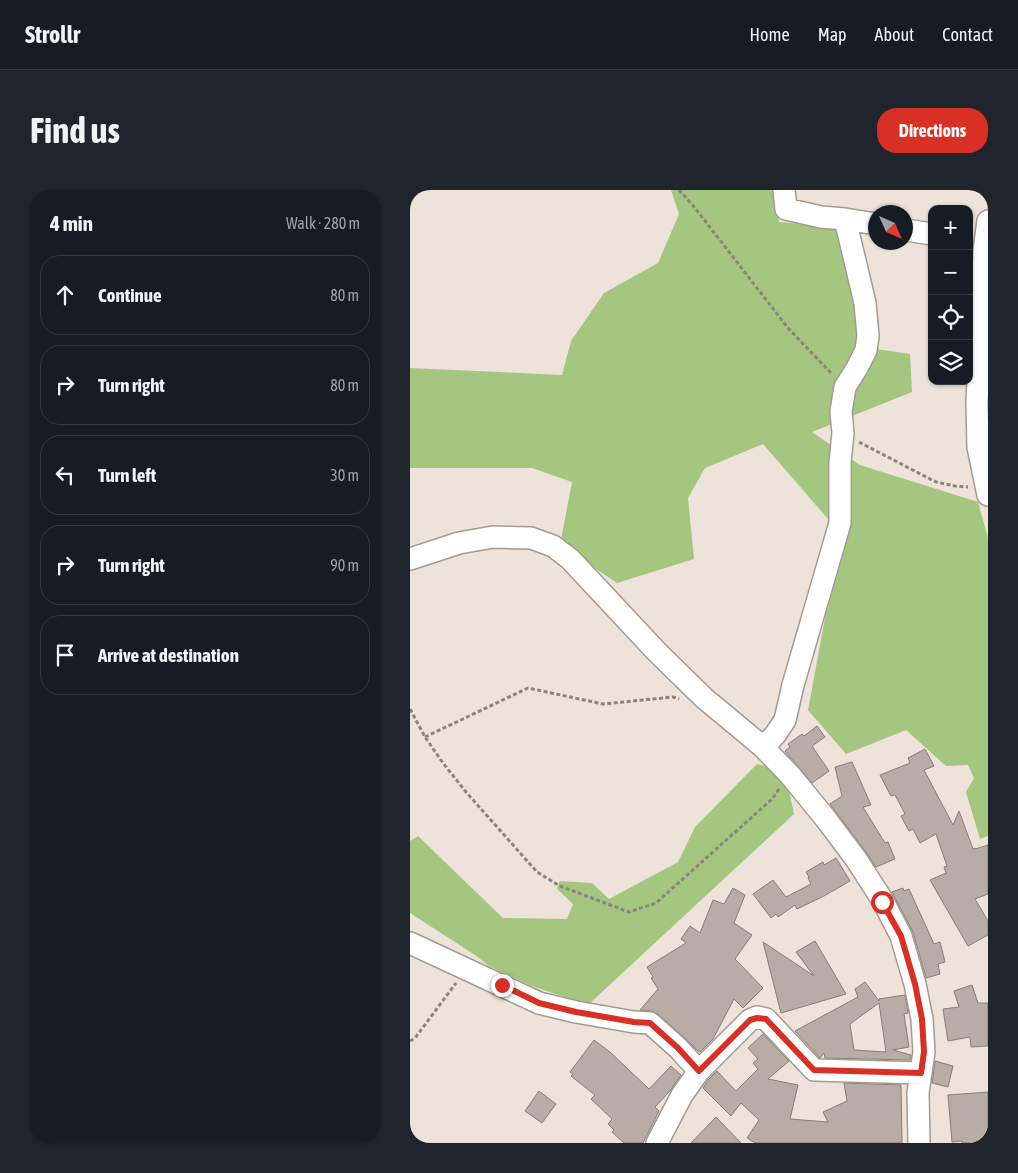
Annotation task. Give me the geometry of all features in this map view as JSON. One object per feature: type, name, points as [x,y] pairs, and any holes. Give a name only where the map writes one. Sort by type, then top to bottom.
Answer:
[{"type":"street","points":[[784,190],[786,209],[821,217],[868,223]]},
{"type":"street","points":[[763,747],[775,735],[785,720],[793,685],[840,522],[840,463],[843,434],[841,412],[845,387],[866,350],[868,336],[866,303],[845,219]]},
{"type":"street","points":[[987,492],[978,447],[977,402],[980,245],[988,221]]},
{"type":"street","points":[[913,231],[928,233]]},
{"type":"street","points":[[410,559],[459,543],[493,537],[531,538],[553,546],[570,559],[657,652],[704,698],[763,747],[790,775],[856,859],[901,936],[915,984],[922,1019],[924,1052],[918,1093],[919,1143]]},
{"type":"street","points":[[410,943],[539,1003],[576,1012],[650,1023],[678,1048],[699,1071]]},
{"type":"street","points":[[656,1143],[682,1096],[699,1071],[750,1020],[757,1018],[766,1019],[814,1070],[921,1073]]},
{"type":"path","points":[[679,190],[788,328],[845,387]]},
{"type":"path","points":[[843,434],[936,482],[987,492]]},
{"type":"path","points":[[425,737],[528,688],[603,704],[673,697],[681,699]]},
{"type":"path","points":[[410,709],[442,763],[537,872],[560,886],[630,912],[656,903],[772,799],[790,775]]},
{"type":"path","points":[[410,1041],[416,1038],[467,969]]},
{"type":"green space","points":[[671,190],[775,190],[779,222],[838,227],[876,349],[910,354],[912,392],[812,432],[860,465],[978,502],[988,538],[988,836],[980,839],[966,792],[974,778],[968,765],[946,766],[906,730],[846,754],[808,710],[838,548],[828,519],[763,444],[705,468],[688,498],[694,559],[617,583],[560,545],[572,482],[532,468],[410,468],[410,368],[562,375],[571,341],[604,293],[658,263],[679,214]]},
{"type":"green space","points":[[757,764],[770,767],[788,786],[794,814],[588,1005],[529,985],[489,966],[410,913],[410,841],[418,836],[503,918],[567,919],[573,904],[557,889],[560,881],[592,883],[609,899],[678,862],[695,827]]},
{"type":"building","points":[[817,726],[825,737],[812,746],[829,771],[812,783],[785,751],[790,747],[788,744],[802,734],[804,736]]},
{"type":"building","points":[[925,749],[934,766],[924,770],[953,825],[959,811],[973,849],[988,845],[988,894],[975,899],[988,921],[988,935],[968,946],[930,880],[946,873],[944,867],[947,866],[936,834],[920,843],[913,829],[909,831],[901,816],[905,814],[895,795],[891,796],[880,775],[910,763],[908,758]]},
{"type":"building","points":[[852,762],[871,805],[863,807],[885,843],[888,842],[895,859],[876,867],[830,804],[842,796],[835,767]]},
{"type":"building","points":[[836,858],[850,881],[797,909],[795,905],[778,917],[776,914],[771,918],[753,894],[773,880],[786,897],[811,884],[806,872],[823,862],[824,865]]},
{"type":"building","points":[[733,888],[745,895],[734,923],[752,935],[735,959],[763,988],[743,1008],[734,999],[713,1039],[700,1052],[658,1014],[640,1010],[658,989],[647,967],[686,943],[681,939],[690,926],[700,933],[713,900],[724,904]]},
{"type":"building","points":[[903,888],[904,891],[909,889],[934,944],[940,942],[945,962],[938,964],[940,974],[926,978],[913,932],[892,892]]},
{"type":"building","points":[[815,941],[846,994],[781,1013],[763,942],[814,976],[796,952]]},
{"type":"building","points":[[865,982],[879,1001],[879,999],[905,995],[908,1013],[904,1014],[909,1047],[893,1050],[911,1055],[910,1060],[825,1058],[824,1053],[820,1058],[795,1031],[858,997],[855,989]],"holes":[[[879,1003],[886,1052],[854,1050],[850,1024]]]},
{"type":"building","points":[[972,985],[978,1003],[988,1003],[988,1046],[971,1047],[970,1037],[948,1041],[943,1009],[959,1007],[954,991]]},
{"type":"building","points":[[763,1034],[789,1061],[768,1079],[798,1085],[790,1119],[828,1122],[823,1112],[847,1101],[844,1083],[901,1085],[902,1143],[755,1143],[747,1138],[759,1120],[741,1103],[731,1116],[703,1088],[717,1071],[736,1091],[758,1069],[753,1063],[758,1059],[748,1048]]},
{"type":"building","points":[[594,1040],[610,1052],[649,1089],[671,1066],[681,1075],[670,1091],[655,1107],[659,1111],[643,1143],[624,1143],[612,1132],[614,1130],[608,1124],[612,1119],[591,1099],[595,1095],[571,1076],[573,1074],[570,1072]]},
{"type":"building","points":[[935,1061],[953,1066],[948,1087],[932,1083]]},
{"type":"building","points":[[539,1091],[556,1104],[542,1123],[525,1111]]},
{"type":"building","points":[[988,1092],[988,1143],[952,1142],[948,1095]]},
{"type":"building","points":[[716,1117],[741,1143],[691,1143]]},
{"type":"route","points":[[502,985],[539,1003],[576,1012],[650,1023],[678,1048],[699,1071],[750,1020],[757,1018],[766,1019],[814,1070],[921,1073],[924,1052],[922,1019],[915,984],[901,936],[882,902]]}]
